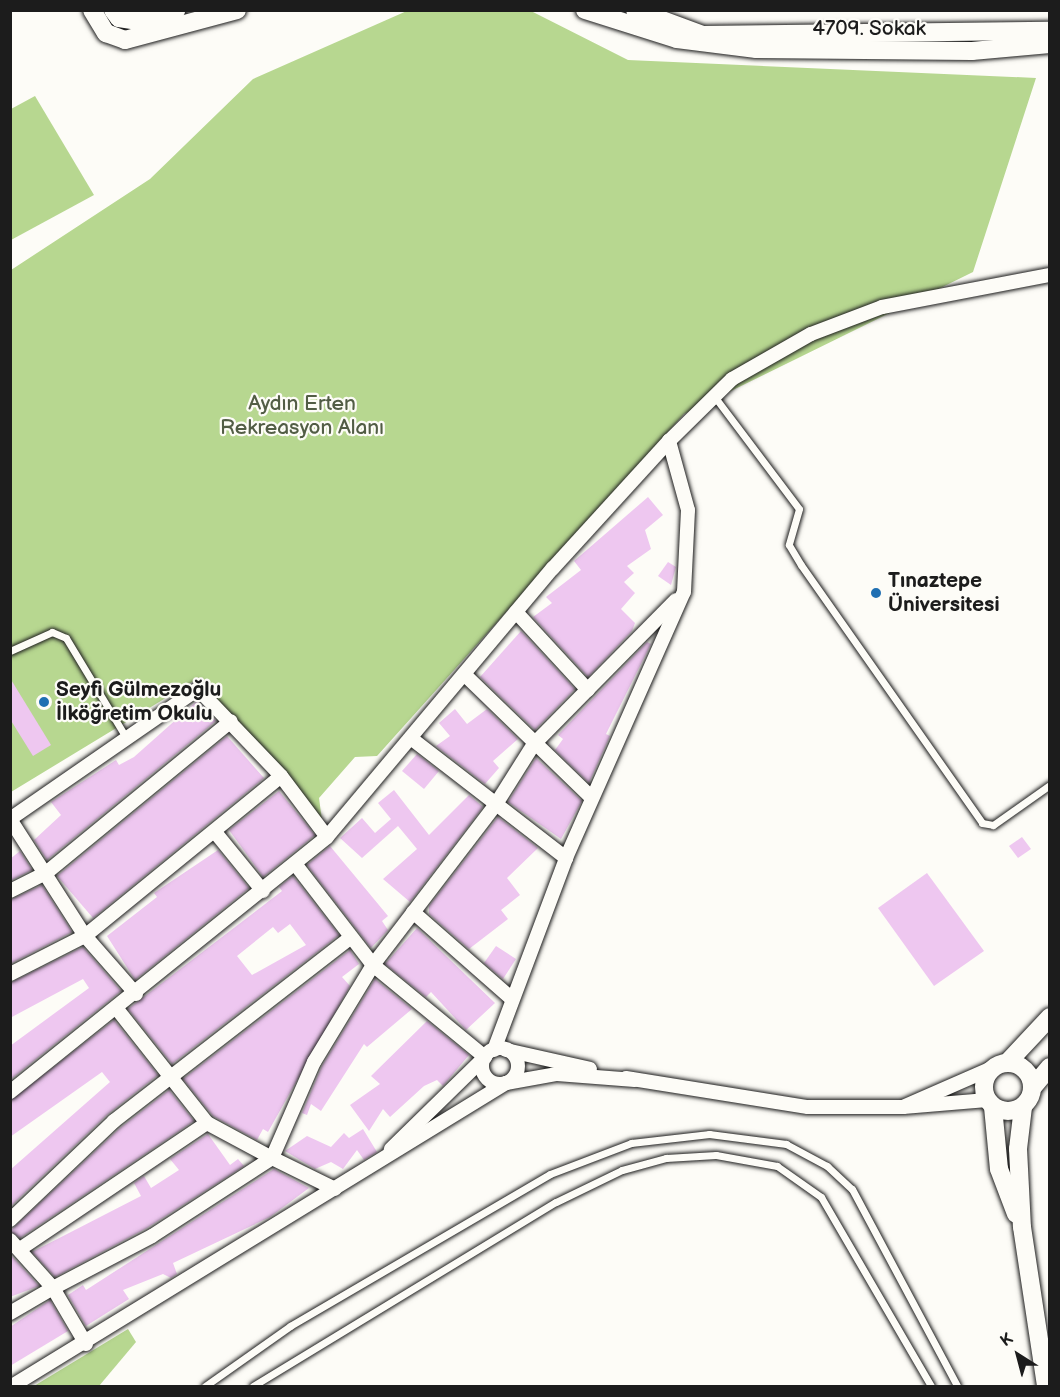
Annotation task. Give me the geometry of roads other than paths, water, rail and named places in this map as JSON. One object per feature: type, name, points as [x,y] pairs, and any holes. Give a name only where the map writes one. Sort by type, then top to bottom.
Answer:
[{"type":"street","points":[[92,10],[106,33],[125,40],[237,10]]},
{"type":"street","points":[[113,10],[119,18],[137,21],[176,10]]},
{"type":"street","name":"4709. Sokak","points":[[585,10],[677,39],[756,49],[972,51],[1050,44]]},
{"type":"street","name":"4709. Sokak","points":[[635,10],[702,35],[1050,31]]},
{"type":"street","points":[[10,1092],[117,1009],[296,865],[327,837],[412,739],[516,612],[669,441],[732,379],[811,333],[882,307],[1050,275]]},
{"type":"street","points":[[506,1083],[486,1078],[512,999],[566,858],[684,592],[688,510],[669,441]]},
{"type":"street","points":[[10,1313],[152,1236],[272,1158],[314,1062],[373,965],[496,804],[534,744],[684,592]]},
{"type":"street","points":[[516,612],[588,690]]},
{"type":"street","points":[[464,674],[592,798]]},
{"type":"street","points":[[136,993],[85,936],[10,819],[198,689],[281,776],[327,837]]},
{"type":"street","points":[[10,891],[46,873],[231,721]]},
{"type":"street","points":[[412,739],[566,858]]},
{"type":"street","points":[[10,974],[85,936],[281,776]]},
{"type":"street","points":[[215,832],[263,891]]},
{"type":"street","points":[[296,865],[373,965],[495,1052],[518,1063],[506,1083]]},
{"type":"street","points":[[413,912],[512,999]]},
{"type":"street","points":[[10,1220],[114,1121],[350,938]]},
{"type":"street","points":[[117,1009],[173,1077],[207,1123],[335,1189]]},
{"type":"street","points":[[1022,1227],[999,1169],[986,1077],[1050,1017]]},
{"type":"street","points":[[495,1052],[635,1080],[808,1107],[903,1107],[990,1103],[1008,1112],[1023,1107]]},
{"type":"street","points":[[368,1172],[495,1052]]},
{"type":"street","points":[[903,1107],[1002,1064],[1028,1072],[1033,1087]]},
{"type":"street","points":[[1046,1386],[1022,1227],[1018,1149],[1023,1107],[1033,1087],[1050,1068]]},
{"type":"street","points":[[12,1386],[86,1344],[335,1189],[368,1172],[506,1083],[557,1074],[635,1080]]},
{"type":"street","points":[[86,1344],[53,1288],[15,1245],[207,1123]]},
{"type":"lane","points":[[714,396],[799,509],[789,545],[801,565],[982,824],[993,825],[1050,785]]},
{"type":"lane","points":[[10,651],[52,632],[66,638],[127,739]]},
{"type":"lane","points":[[206,1386],[290,1326],[550,1174],[631,1143],[709,1134],[786,1144],[827,1166],[852,1190],[957,1386]]},
{"type":"lane","points":[[253,1386],[556,1202],[655,1161],[716,1155],[777,1166],[821,1197],[931,1386]]},
{"type":"place","name":"Tınaztepe Üniversitesi","points":[[876,593]]},
{"type":"place","name":"Seyfi Gülmezoğlu İlköğretim Okulu","points":[[44,702]]},
{"type":"park label","name":"Aydın Erten Rekreasyon Alanı","points":[[302,416]]}]
